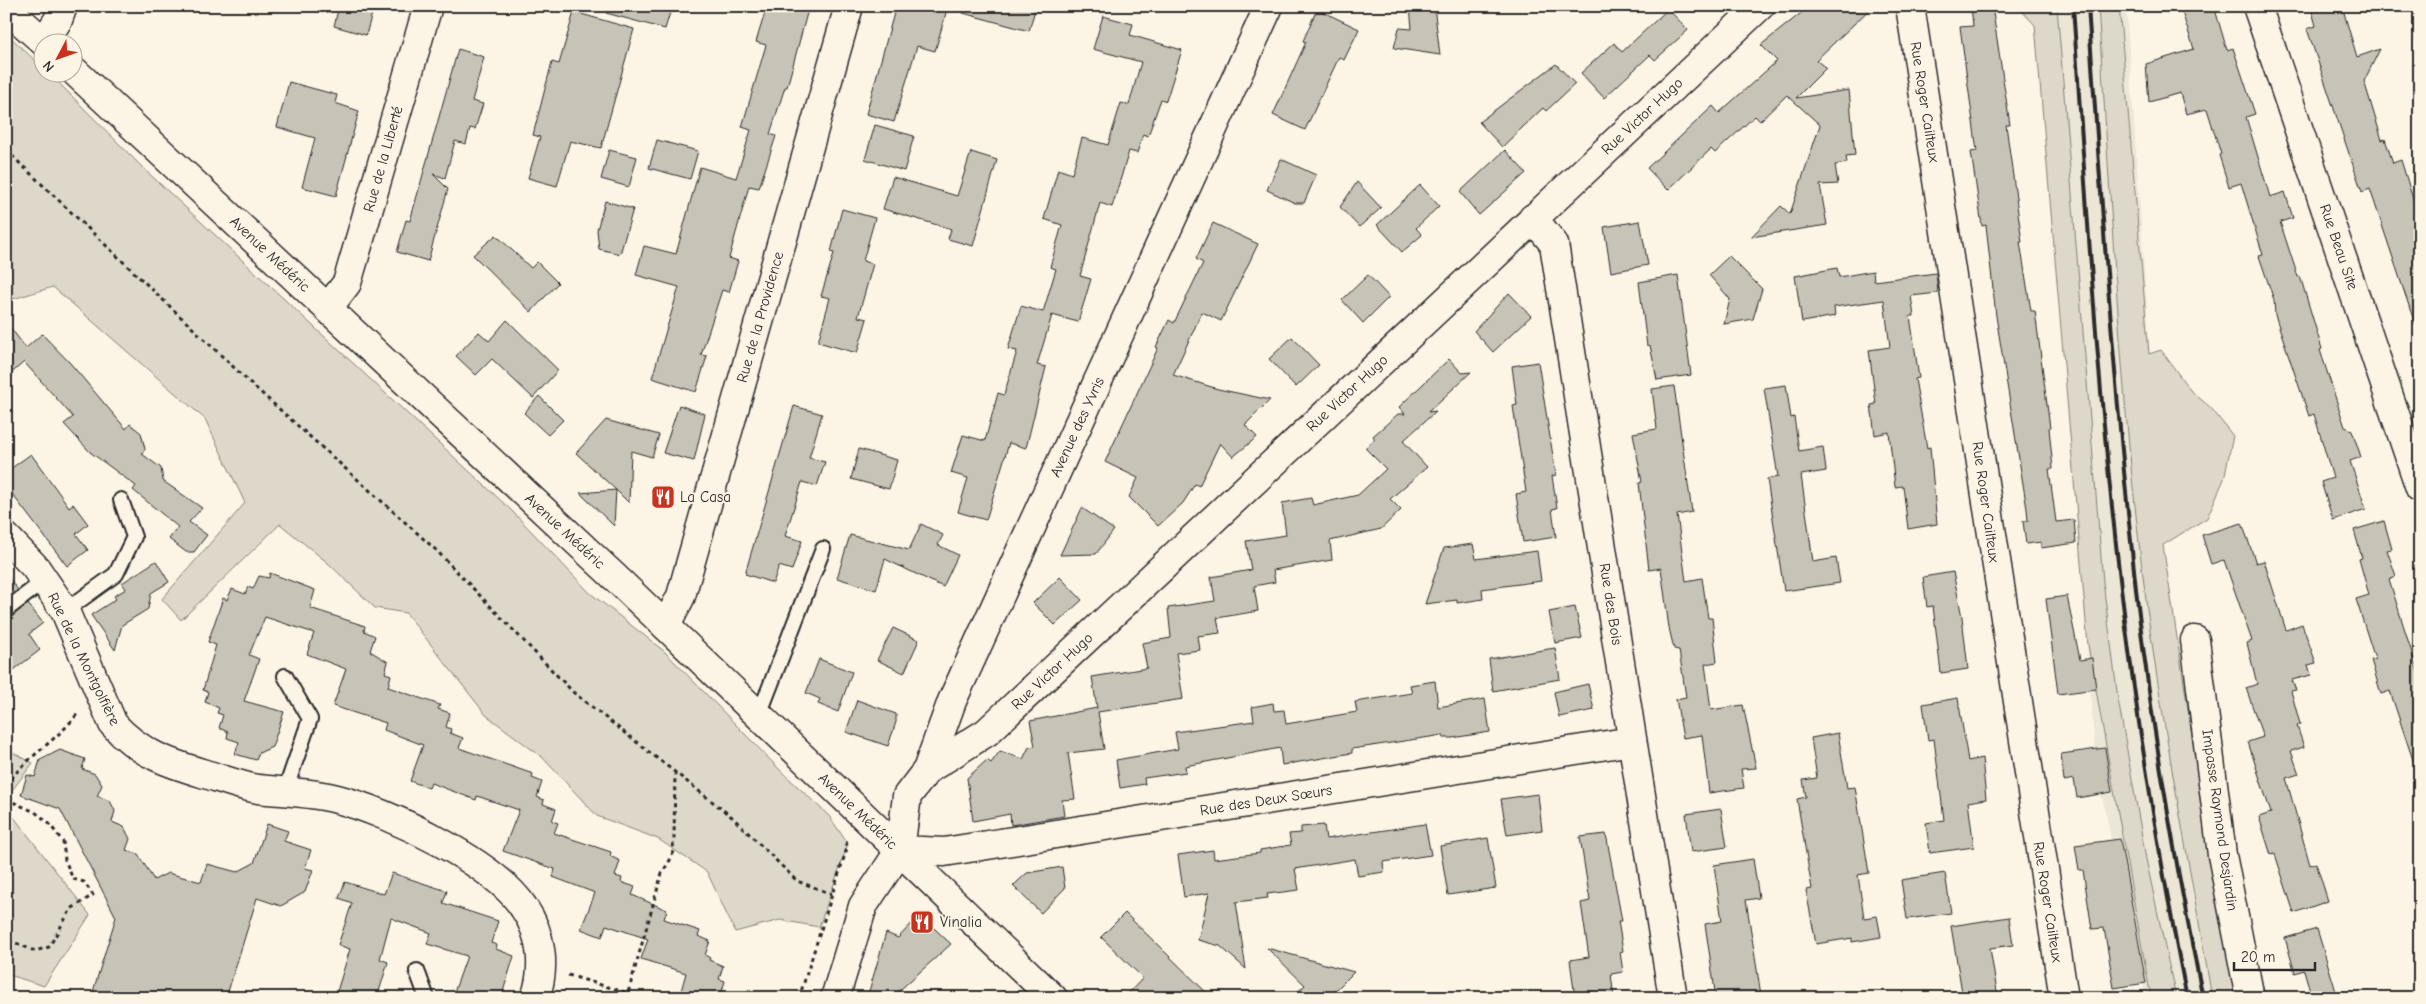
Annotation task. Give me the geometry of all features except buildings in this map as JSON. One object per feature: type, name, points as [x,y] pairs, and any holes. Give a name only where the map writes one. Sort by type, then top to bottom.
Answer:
[{"type":"street","points":[[50,32],[58,20],[62,6]]},
{"type":"street","name":"Rue de la Liberté","points":[[328,308],[347,282],[428,6]]},
{"type":"street","name":"Rue de la Providence","points":[[666,626],[681,596],[849,6]]},
{"type":"street","name":"Avenue des Yvris","points":[[900,850],[907,796],[927,770],[952,701],[1269,6]]},
{"type":"street","name":"Rue Victor Hugo","points":[[927,770],[987,732],[1760,6]]},
{"type":"street","name":"Rue Roger Cailteux","points":[[1910,6],[2064,998]]},
{"type":"street","name":"Rue Beau Site","points":[[2257,6],[2420,488]]},
{"type":"street","points":[[6,8],[33,32]]},
{"type":"street","name":"Avenue Médéric","points":[[82,79],[666,626],[1053,998]]},
{"type":"street","name":"Rue des Bois","points":[[1533,218],[1554,244],[1673,998]]},
{"type":"street","name":"Rue de la Montgolfière","points":[[6,537],[36,567],[65,611],[113,724],[126,739],[146,753],[171,764],[256,789],[285,791],[338,799],[414,828],[466,857],[506,888],[524,907],[536,929],[541,954],[541,982],[535,998]]},
{"type":"street","name":"Impasse Raymond Desjardin","points":[[2195,640],[2222,854],[2250,998]]},
{"type":"street","name":"Rue des Deux Sœurs","points":[[900,850],[950,851],[1632,741]]},
{"type":"street","points":[[835,998],[863,906],[900,850]]},
{"type":"lane","points":[[65,611],[116,574],[134,536],[121,500]]},
{"type":"lane","points":[[759,715],[823,549]]},
{"type":"lane","points":[[6,610],[45,580]]},
{"type":"lane","points":[[285,676],[310,720],[285,791]]},
{"type":"lane","points":[[417,971],[427,998]]},
{"type":"path","points":[[6,150],[248,381],[436,550],[574,693],[732,817],[797,881],[832,894]]},
{"type":"path","points":[[6,785],[17,769],[69,725],[98,688]]},
{"type":"path","points":[[541,966],[628,993],[662,873],[672,857],[675,828],[675,772]]},
{"type":"path","points":[[6,799],[35,812],[48,822],[63,842],[65,860],[74,879],[84,882],[93,895],[71,909],[49,947],[35,951],[6,938]]},
{"type":"path","points":[[799,998],[847,848],[842,814],[852,804]]},
{"type":"shaded area","points":[[2017,6],[2057,6],[2103,582],[2118,699],[2146,859],[2176,998],[2151,998],[2088,645],[2035,25]]},
{"type":"shaded area","points":[[2040,6],[2126,6],[2163,545],[2218,907],[2239,998],[2146,998],[2096,769]]},
{"type":"shaded area","points":[[2098,6],[2119,6],[2149,354],[2161,350],[2190,390],[2211,408],[2233,436],[2224,479],[2207,518],[2163,545],[2218,907],[2239,998],[2212,998],[2147,608],[2126,416]]},
{"type":"shaded area","points":[[6,33],[32,58],[32,82],[58,82],[143,168],[511,510],[590,593],[664,651],[782,772],[829,816],[848,844],[819,927],[780,920],[735,932],[707,872],[658,839],[597,816],[542,757],[486,715],[406,613],[375,608],[328,563],[280,524],[181,620],[162,599],[245,503],[205,419],[53,287],[6,301]]},
{"type":"shaded area","points":[[6,749],[33,763],[6,798]]},
{"type":"shaded area","points":[[6,807],[90,915],[44,986],[6,974]]},
{"type":"railway","points":[[2073,6],[2096,336],[2111,501],[2137,708],[2164,874],[2187,998]]},
{"type":"railway","points":[[2088,6],[2112,335],[2136,590],[2160,766],[2203,998]]},
{"type":"place","name":"La Casa","points":[[663,497]]},
{"type":"place","name":"Vinalia","points":[[922,922]]}]
